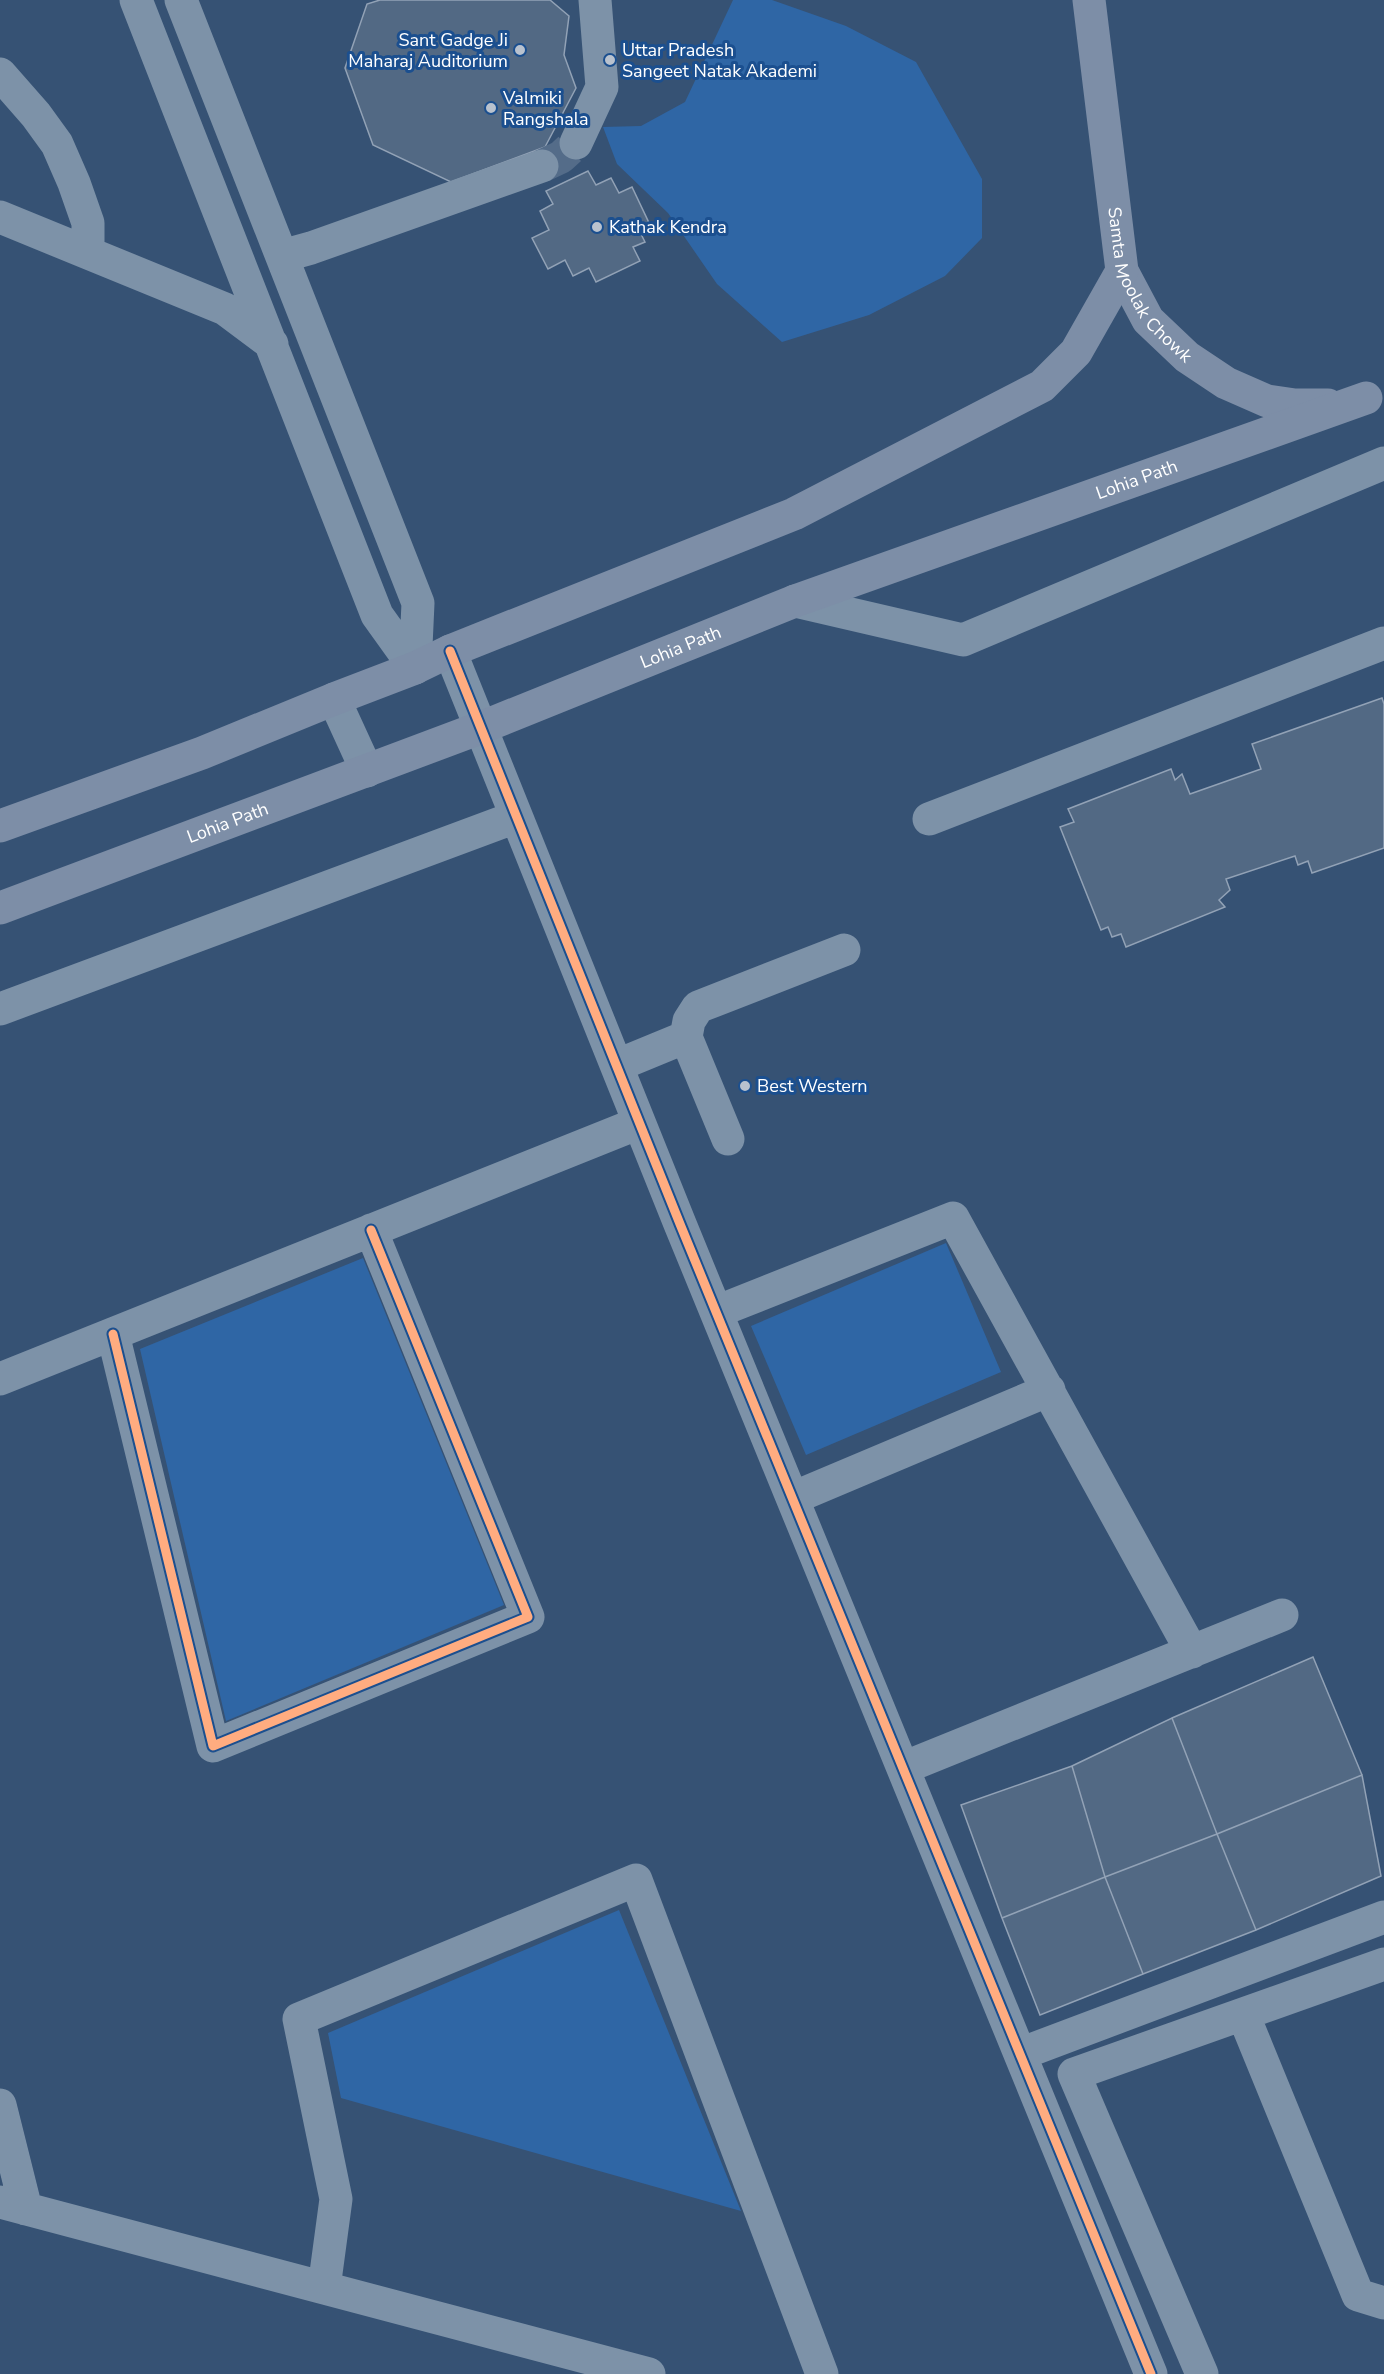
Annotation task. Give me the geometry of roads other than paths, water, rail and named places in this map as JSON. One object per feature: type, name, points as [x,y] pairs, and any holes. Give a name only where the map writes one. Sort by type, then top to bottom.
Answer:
[{"type":"main road","name":"Samta Moolak Chowk","points":[[1089,0],[1122,271],[1148,320],[1187,357],[1226,382],[1267,400],[1295,405],[1327,405],[1375,394]]},
{"type":"main road","points":[[0,826],[202,753],[334,699],[415,669],[450,651],[794,514],[1042,387],[1076,352],[1122,271]]},
{"type":"main road","name":"Lohia Path","points":[[0,908],[480,728],[795,601],[1375,394]]},
{"type":"street","points":[[136,0],[377,615],[415,669]]},
{"type":"street","points":[[181,0],[418,603],[415,669]]},
{"type":"street","points":[[576,143],[602,87],[595,0]]},
{"type":"street","points":[[0,75],[30,108],[57,144],[88,223],[88,253]]},
{"type":"street","points":[[282,256],[311,248],[542,166]]},
{"type":"street","points":[[0,217],[225,309],[271,344]]},
{"type":"street","points":[[271,344],[310,328]]},
{"type":"street","points":[[795,601],[963,640],[1384,463]]},
{"type":"street","points":[[929,819],[1384,643]]},
{"type":"street","points":[[450,651],[618,1065],[639,1123],[1151,2374]]},
{"type":"street","points":[[334,699],[367,771]]},
{"type":"street","points":[[0,1009],[516,818]]},
{"type":"street","points":[[728,1139],[686,1037],[689,1021],[698,1007],[844,950]]},
{"type":"street","points":[[618,1065],[686,1037]]},
{"type":"street","points":[[0,1379],[639,1123]]},
{"type":"street","points":[[716,1312],[953,1218],[1192,1652]]},
{"type":"street","points":[[113,1334],[213,1746],[528,1617],[371,1230]]},
{"type":"street","points":[[793,1498],[1048,1390]]},
{"type":"street","points":[[903,1768],[1282,1615]]},
{"type":"street","points":[[324,2288],[336,2199],[299,2019],[636,1880],[822,2374]]},
{"type":"street","points":[[1020,2054],[1384,1917]]},
{"type":"street","points":[[1202,2374],[1074,2074],[1243,2014],[1381,1973]]},
{"type":"street","points":[[1243,2014],[1358,2295],[1384,2303]]},
{"type":"street","points":[[0,2105],[13,2205],[649,2374]]},
{"type":"street","points":[[1131,2325],[1174,2308]]},
{"type":"tunnel","points":[[542,166],[561,157],[576,143]]},
{"type":"place","name":"Sant Gadge Ji Maharaj Auditorium","points":[[520,50]]},
{"type":"place","name":"Uttar Pradesh Sangeet Natak Akademi","points":[[610,60]]},
{"type":"place","name":"Valmiki Rangshala","points":[[491,108]]},
{"type":"place","name":"Kathak Kendra","points":[[597,227]]},
{"type":"place","name":"Best Western","points":[[745,1086]]}]
